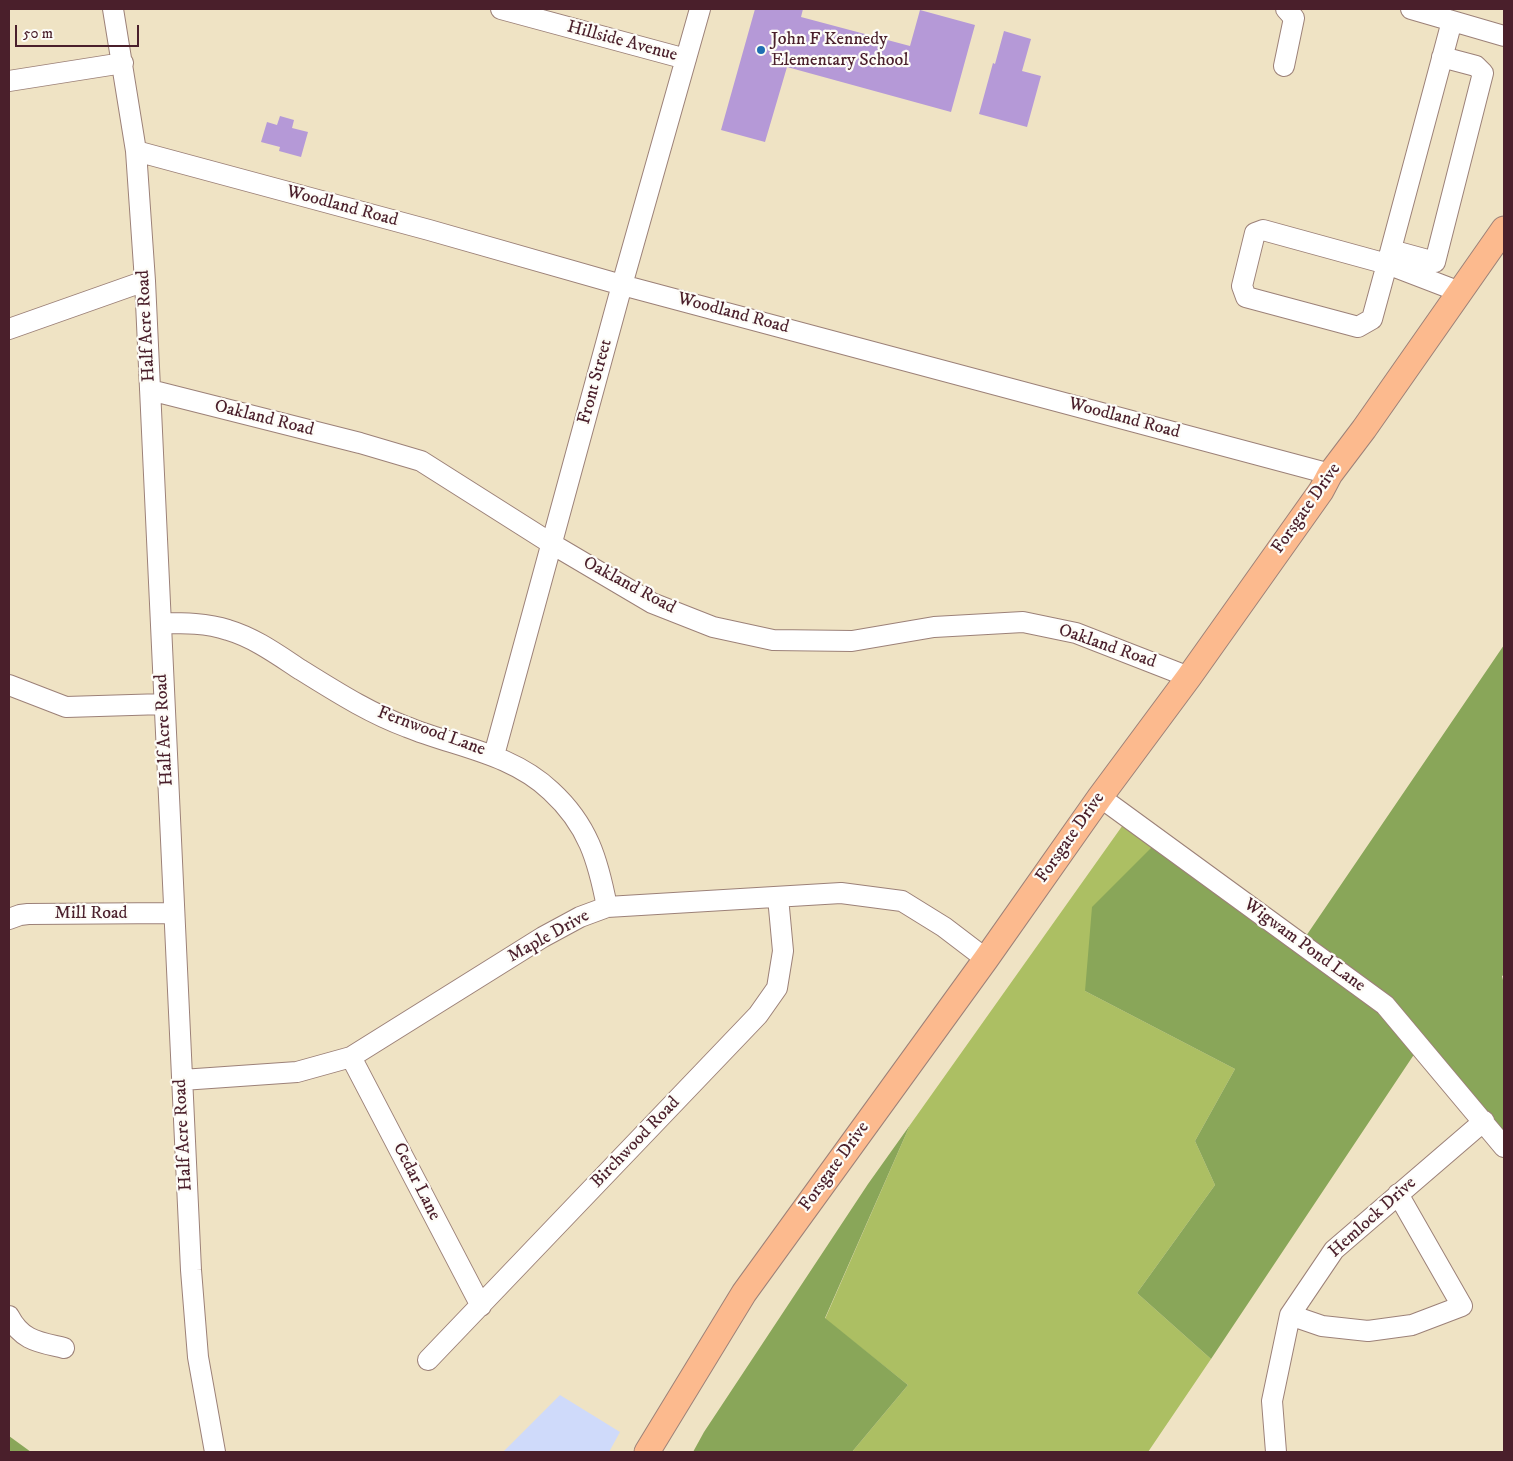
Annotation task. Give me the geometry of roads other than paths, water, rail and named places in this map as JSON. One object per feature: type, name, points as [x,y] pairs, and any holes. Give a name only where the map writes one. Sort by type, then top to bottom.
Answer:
[{"type":"main road","name":"Forsgate Drive","points":[[647,1452],[744,1293],[986,959],[1100,796],[1189,677],[1504,229]]},
{"type":"street","name":"Half Acre Road","points":[[113,9],[136,151],[145,281],[191,1270],[198,1357],[215,1452]]},
{"type":"street","name":"Hillside Avenue","points":[[501,9],[686,60]]},
{"type":"street","name":"Front Street","points":[[494,756],[622,285],[700,9]]},
{"type":"street","points":[[1284,66],[1294,18],[1286,9]]},
{"type":"street","points":[[1411,9],[1504,36]]},
{"type":"street","points":[[1442,56],[1476,66],[1483,73],[1435,262],[1389,257],[1263,230],[1255,233],[1242,286],[1246,297],[1358,327],[1372,319],[1389,257],[1442,56],[1452,21]]},
{"type":"street","points":[[9,81],[122,64]]},
{"type":"street","name":"Woodland Road","points":[[136,151],[622,285],[1330,474]]},
{"type":"street","points":[[1389,257],[1460,292]]},
{"type":"street","points":[[9,329],[145,281]]},
{"type":"street","name":"Oakland Road","points":[[150,390],[360,443],[421,461],[552,544],[652,603],[713,627],[773,640],[852,640],[934,627],[1023,622],[1076,633],[1189,677]]},
{"type":"street","name":"Fernwood Lane","points":[[161,623],[192,623],[228,630],[262,644],[358,704],[407,727],[494,756],[527,771],[551,790],[575,816],[592,848],[607,907]]},
{"type":"street","points":[[9,685],[66,707],[164,704]]},
{"type":"street","name":"Wigwam Pond Lane","points":[[1100,796],[1385,1005],[1504,1147]]},
{"type":"street","name":"Maple Drive","points":[[182,1080],[297,1072],[351,1057],[543,937],[580,917],[607,907],[841,893],[902,901],[944,927],[986,959]]},
{"type":"street","name":"Birchwood Road","points":[[428,1360],[758,1015],[777,988],[783,951],[778,897]]},
{"type":"street","name":"Mill Road","points":[[9,919],[28,914],[174,913]]},
{"type":"street","name":"Cedar Lane","points":[[351,1057],[480,1306]]},
{"type":"street","name":"Hemlock Drive","points":[[1276,1452],[1272,1401],[1290,1315],[1334,1250],[1484,1121]]},
{"type":"street","points":[[1290,1315],[1322,1326],[1368,1331],[1412,1325],[1462,1306],[1398,1194]]},
{"type":"street","points":[[9,1316],[20,1330],[32,1340],[64,1348]]},
{"type":"place","name":"John F Kennedy Elementary School","points":[[761,50]]}]
